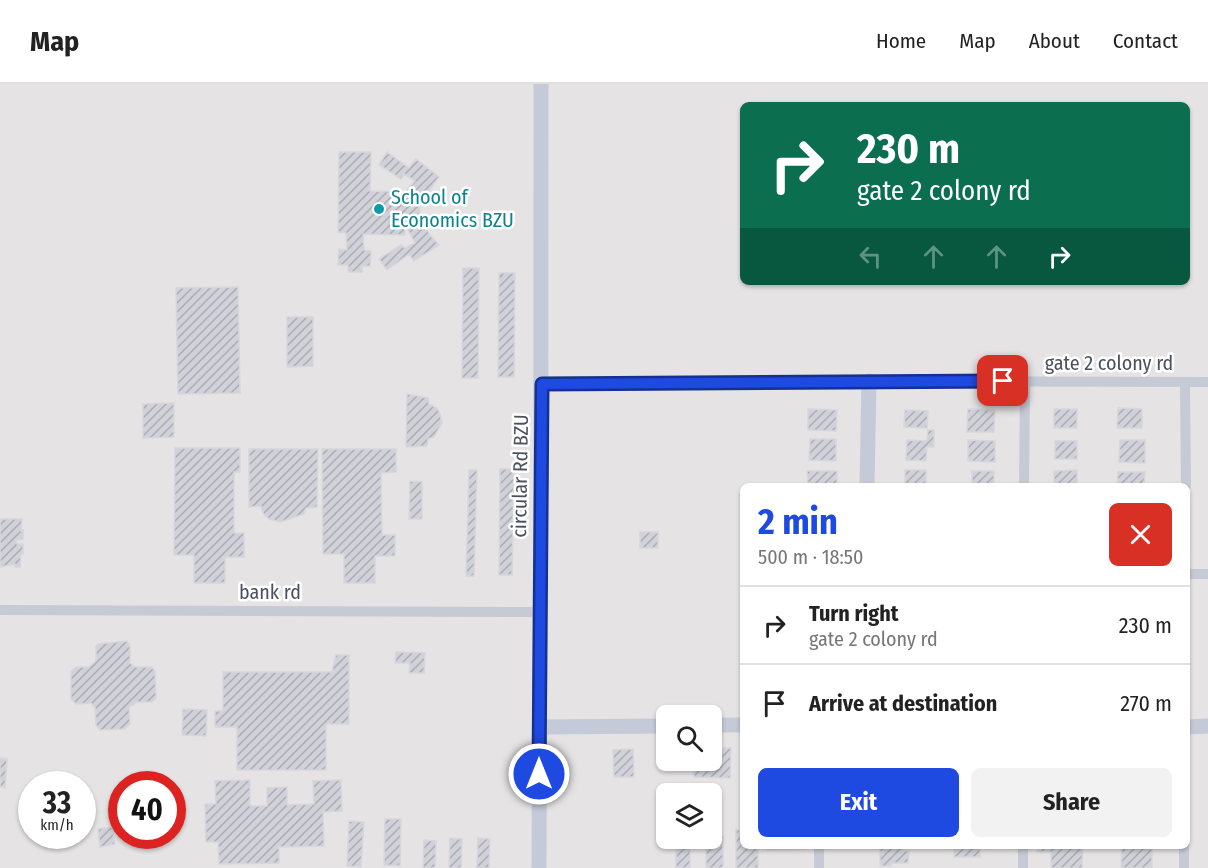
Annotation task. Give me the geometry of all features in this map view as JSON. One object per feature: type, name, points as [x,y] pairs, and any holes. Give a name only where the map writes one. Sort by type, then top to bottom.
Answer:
[{"type":"street","name":"circular Rd BZU","points":[[539,868],[542,84]]},
{"type":"street","name":"gate 2 colony rd","points":[[542,384],[869,381],[1208,382]]},
{"type":"street","points":[[867,483],[869,381]]},
{"type":"street","points":[[1024,483],[1025,381]]},
{"type":"street","points":[[1185,382],[1186,483]]},
{"type":"street","points":[[1190,574],[1208,574]]},
{"type":"street","name":"bank rd","points":[[0,610],[539,612]]},
{"type":"street","points":[[722,725],[740,725]]},
{"type":"street","points":[[540,727],[656,726]]},
{"type":"street","points":[[1190,727],[1208,726]]},
{"type":"street","points":[[819,849],[819,868]]},
{"type":"street","points":[[1023,849],[1023,868]]},
{"type":"street","points":[[1184,849],[1184,868]]},
{"type":"shaded area","points":[[0,84],[1208,84],[1208,868],[0,868]]},
{"type":"building","name":"School of Economics BZU","points":[[339,152],[371,152],[370,191],[405,192],[415,181],[404,174],[401,179],[379,165],[387,152],[409,168],[416,159],[439,177],[420,203],[420,216],[430,235],[439,245],[414,261],[409,254],[387,270],[379,259],[401,245],[405,248],[415,243],[407,228],[405,228],[405,235],[363,234],[364,250],[371,251],[370,266],[362,266],[362,272],[348,272],[348,265],[338,265],[339,249],[347,250],[346,233],[338,232]]},
{"type":"building","points":[[463,268],[479,268],[478,378],[462,378]]},
{"type":"building","points":[[499,273],[515,273],[514,377],[498,377]]},
{"type":"building","points":[[238,287],[240,393],[178,394],[176,288]]},
{"type":"building","points":[[287,317],[313,317],[313,366],[287,367]]},
{"type":"building","points":[[407,394],[428,398],[429,404],[437,408],[440,414],[442,423],[434,437],[428,439],[427,446],[406,447]]},
{"type":"building","points":[[174,403],[174,437],[143,438],[143,404]]},
{"type":"building","points":[[1118,408],[1142,409],[1142,428],[1117,428]]},
{"type":"building","points":[[808,409],[837,410],[836,431],[808,430]]},
{"type":"building","points":[[968,409],[995,410],[994,432],[967,432]]},
{"type":"building","points":[[1054,409],[1077,409],[1077,428],[1054,428]]},
{"type":"building","points":[[905,410],[928,411],[927,428],[904,427]]},
{"type":"building","points":[[928,430],[934,430],[934,447],[927,447],[926,461],[906,460],[907,440],[927,441]]},
{"type":"building","points":[[810,439],[836,439],[836,461],[809,460]]},
{"type":"building","points":[[968,440],[995,441],[995,462],[968,461]]},
{"type":"building","points":[[1120,440],[1145,440],[1145,463],[1119,462]]},
{"type":"building","points":[[1055,441],[1077,441],[1077,459],[1055,459]]},
{"type":"building","points":[[175,448],[240,448],[240,472],[234,472],[234,533],[244,533],[244,557],[225,557],[225,583],[194,583],[194,555],[174,555]]},
{"type":"building","points":[[249,449],[318,449],[317,507],[306,508],[304,514],[280,522],[269,519],[263,513],[261,506],[249,507]]},
{"type":"building","points":[[322,449],[396,449],[396,472],[381,473],[382,535],[395,535],[395,556],[375,556],[375,583],[344,583],[344,554],[323,554]]},
{"type":"building","points":[[500,469],[514,469],[512,575],[499,575]]},
{"type":"building","points":[[469,470],[477,470],[474,576],[466,576]]},
{"type":"building","points":[[905,470],[926,470],[926,483],[905,483]]},
{"type":"building","points":[[1077,470],[1077,483],[1054,483],[1054,471]]},
{"type":"building","points":[[807,471],[837,471],[837,483],[808,483]]},
{"type":"building","points":[[972,471],[994,471],[994,483],[972,483]]},
{"type":"building","points":[[1118,472],[1145,472],[1144,483],[1117,483]]},
{"type":"building","points":[[410,481],[422,482],[422,519],[409,519]]},
{"type":"building","points":[[0,519],[22,519],[23,539],[16,540],[17,544],[23,544],[20,567],[15,567],[15,564],[0,567]]},
{"type":"building","points":[[640,532],[658,532],[658,548],[640,548]]},
{"type":"building","points":[[127,641],[130,647],[130,663],[135,667],[152,667],[155,672],[156,698],[152,702],[137,702],[129,707],[130,724],[125,729],[100,730],[96,725],[95,708],[91,703],[76,704],[71,699],[71,671],[76,667],[89,667],[96,661],[98,644]]},
{"type":"building","points":[[396,652],[425,653],[424,673],[409,673],[410,663],[395,663]]},
{"type":"building","points":[[336,655],[349,655],[349,724],[326,724],[326,770],[237,770],[237,727],[215,727],[215,711],[223,711],[223,672],[332,672]]},
{"type":"building","points":[[183,709],[207,710],[206,736],[182,735]]},
{"type":"building","points":[[722,748],[731,748],[730,778],[694,777],[694,771],[722,771]]},
{"type":"building","points":[[633,749],[634,777],[614,777],[613,750]]},
{"type":"building","points":[[0,758],[7,759],[5,788],[0,787]]},
{"type":"building","points":[[250,780],[250,806],[267,806],[267,788],[287,787],[287,805],[314,804],[313,781],[341,780],[342,811],[323,812],[324,846],[279,847],[279,863],[219,864],[218,842],[206,842],[205,804],[216,804],[215,781]]},
{"type":"building","points":[[385,819],[401,819],[400,866],[384,865]]},
{"type":"building","points":[[349,821],[364,822],[361,867],[347,866]]},
{"type":"building","points":[[108,828],[108,845],[100,847],[98,829]]},
{"type":"building","points":[[736,830],[740,830],[740,849],[758,849],[758,868],[736,868]]},
{"type":"building","points":[[723,836],[723,868],[706,868],[706,849],[722,849]]},
{"type":"building","points":[[450,838],[462,839],[461,868],[449,868]]},
{"type":"building","points":[[478,838],[490,839],[489,868],[477,868]]},
{"type":"building","points":[[424,840],[436,841],[435,868],[423,868]]},
{"type":"building","points":[[676,849],[690,849],[690,868],[676,868]]},
{"type":"building","points":[[880,849],[909,851],[908,863],[891,863],[891,866],[880,866]]},
{"type":"building","points":[[954,849],[980,849],[980,857],[954,857]]},
{"type":"building","points":[[1037,849],[1083,849],[1082,868],[1051,868],[1051,852],[1037,852]]},
{"type":"building","points":[[1122,849],[1152,849],[1152,868],[1121,868]]},
{"type":"place","name":"School of Economics BZU","points":[[379,209]]},
{"type":"route","points":[[539,774],[542,384],[1003,381]]}]
